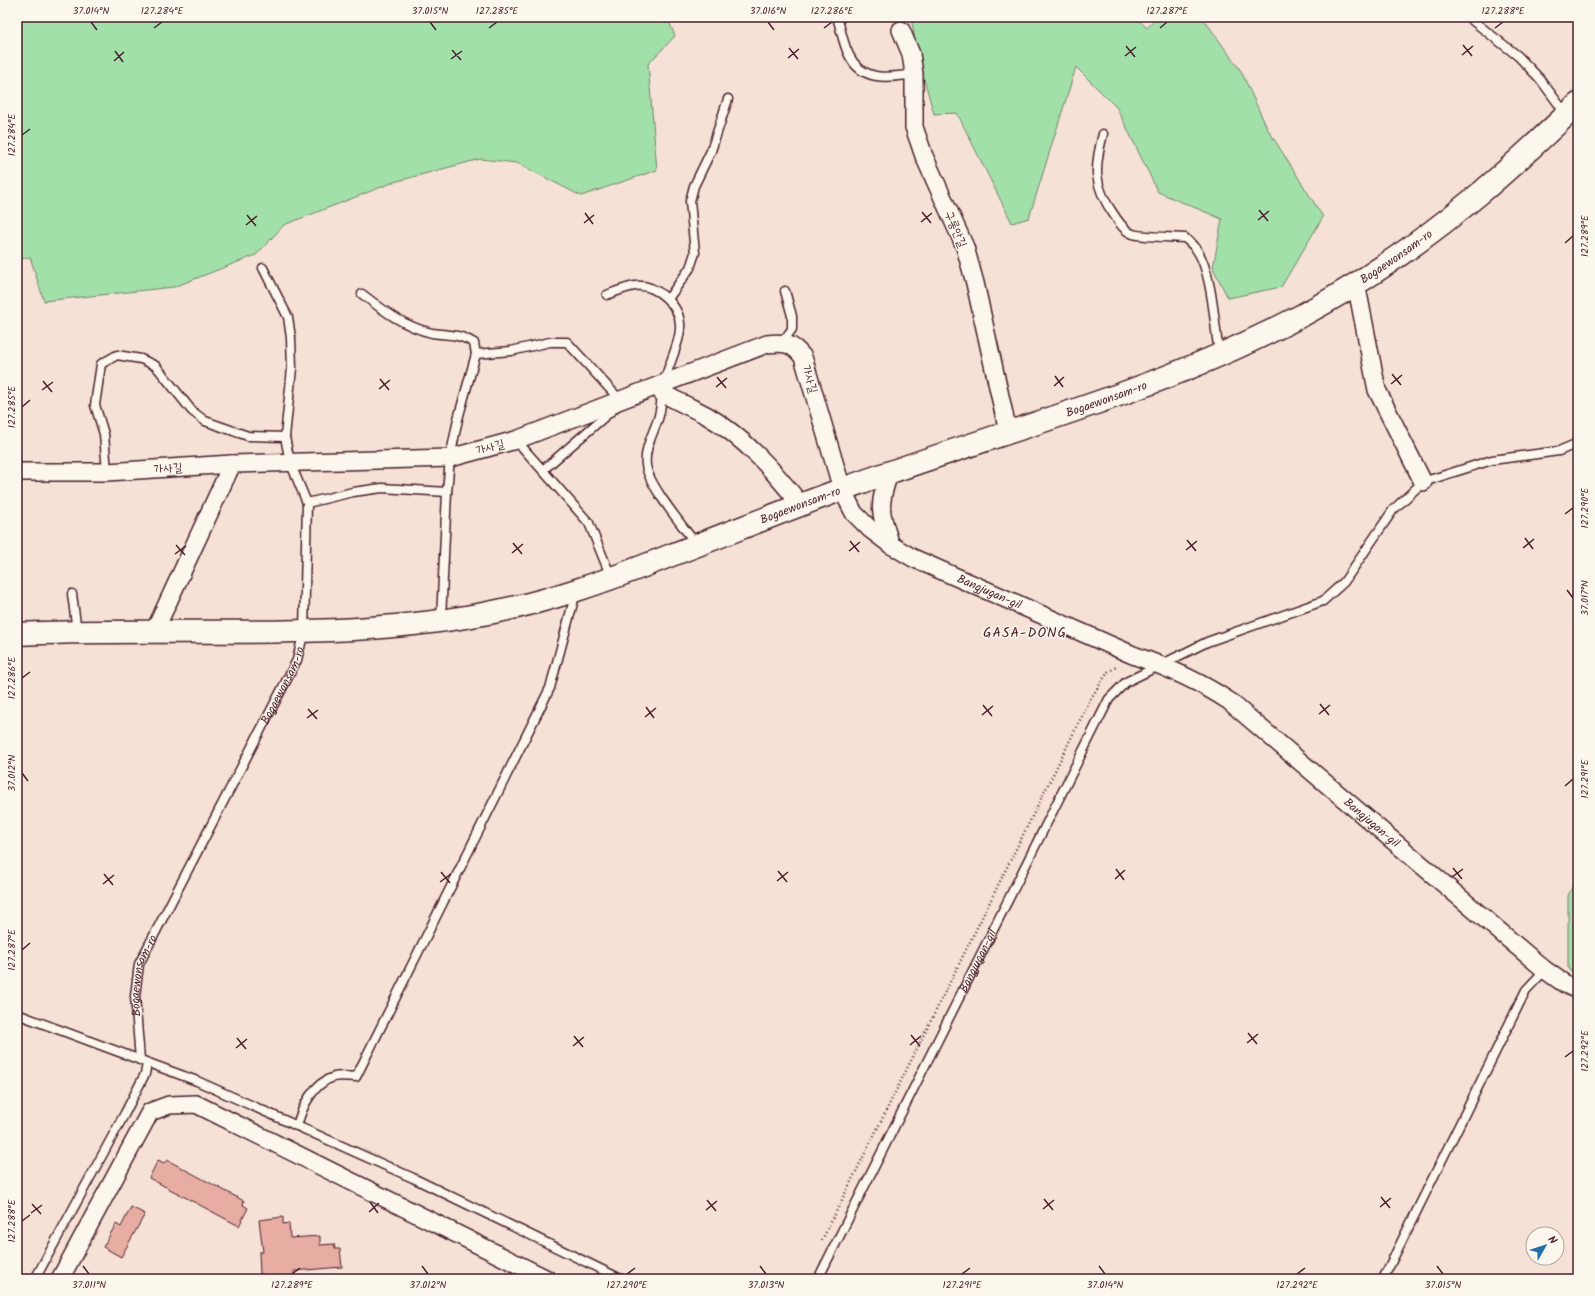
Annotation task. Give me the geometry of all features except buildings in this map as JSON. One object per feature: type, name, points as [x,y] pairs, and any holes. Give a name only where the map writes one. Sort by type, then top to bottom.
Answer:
[{"type":"main road","name":"Bogaewonsam-ro","points":[[17,634],[77,631],[304,631],[383,628],[484,614],[577,589],[611,578],[842,489],[1106,400],[1219,356],[1266,334],[1315,308],[1356,283],[1434,230],[1477,196],[1572,109]]},
{"type":"street","name":"구롱안길","points":[[901,30],[911,54],[914,74],[914,126],[924,156],[965,247],[975,283],[1008,432]]},
{"type":"street","points":[[1356,283],[1377,390],[1423,482]]},
{"type":"street","name":"가사길","points":[[17,472],[107,472],[232,464],[450,458],[516,440],[623,398],[663,388],[767,344],[782,343],[795,347],[803,357],[842,489]]},
{"type":"street","points":[[663,388],[707,416],[737,438],[778,476],[801,505]]},
{"type":"street","points":[[155,630],[232,464]]},
{"type":"street","points":[[890,472],[882,492],[881,507],[883,522],[891,545]]},
{"type":"street","name":"Bangjugan-gil","points":[[842,489],[854,513],[870,530],[891,545],[920,561],[1133,655],[1160,664],[1211,689],[1229,701],[1545,970],[1565,984],[1578,990]]},
{"type":"street","points":[[60,1279],[150,1112],[169,1105],[196,1104],[547,1279]]},
{"type":"lane","points":[[837,17],[849,55],[863,72],[869,76],[899,76],[914,74]]},
{"type":"lane","points":[[1468,17],[1518,56],[1572,109]]},
{"type":"lane","points":[[668,299],[690,268],[695,253],[690,201],[694,186],[711,151],[728,99]]},
{"type":"lane","points":[[1103,134],[1097,159],[1097,176],[1101,195],[1123,227],[1134,235],[1185,238],[1197,250],[1208,278],[1219,356]]},
{"type":"lane","points":[[263,268],[288,317],[291,338],[292,368],[285,437],[290,462],[306,502],[304,631]]},
{"type":"lane","points":[[607,295],[634,285],[655,288],[668,299],[679,314],[682,330],[663,388],[659,417],[645,457],[650,480],[696,546]]},
{"type":"lane","points":[[782,343],[792,329],[792,316],[785,291]]},
{"type":"lane","points":[[362,294],[396,320],[432,333],[463,336],[474,343],[476,354],[458,418],[450,458],[441,620]]},
{"type":"lane","points":[[476,354],[512,351],[550,342],[567,342],[623,398],[591,430],[543,470]]},
{"type":"lane","points":[[107,472],[104,434],[94,405],[101,364],[117,355],[141,359],[156,366],[192,411],[205,421],[248,436],[285,437]]},
{"type":"lane","points":[[516,440],[589,523],[611,578]]},
{"type":"lane","points":[[1160,664],[1207,642],[1323,601],[1344,582],[1393,510],[1423,482],[1492,460],[1559,451],[1578,443]]},
{"type":"lane","points":[[306,502],[353,492],[382,488],[447,492]]},
{"type":"lane","points":[[297,1126],[302,1109],[320,1083],[335,1076],[356,1077],[550,688],[577,589]]},
{"type":"lane","points":[[72,594],[77,631]]},
{"type":"lane","name":"Bogaewonsam-ro","points":[[144,1061],[135,996],[139,964],[297,660],[304,631]]},
{"type":"lane","name":"Bangjugan-gil","points":[[818,1279],[1109,700],[1126,682],[1160,664]]},
{"type":"lane","points":[[1383,1279],[1526,990],[1545,970]]},
{"type":"lane","points":[[17,1014],[197,1081],[413,1178],[620,1279]]},
{"type":"lane","points":[[35,1279],[145,1074],[144,1061]]},
{"type":"path","points":[[822,1240],[1091,698],[1108,672],[1133,655]]},
{"type":"green space","points":[[17,17],[667,17],[675,36],[648,64],[657,170],[581,196],[517,163],[480,159],[394,182],[284,225],[256,255],[174,287],[44,301],[30,257],[17,260]]},
{"type":"green space","points":[[911,17],[1135,17],[1147,28],[1157,17],[1202,17],[1241,71],[1267,128],[1323,217],[1281,287],[1228,298],[1213,268],[1222,219],[1158,192],[1117,108],[1076,67],[1029,218],[1012,223],[957,113],[934,114],[918,58]]},
{"type":"green space","points":[[1578,874],[1578,975],[1568,969],[1568,896]]},
{"type":"district","name":"GASA-DONG","points":[[1025,632]]}]
